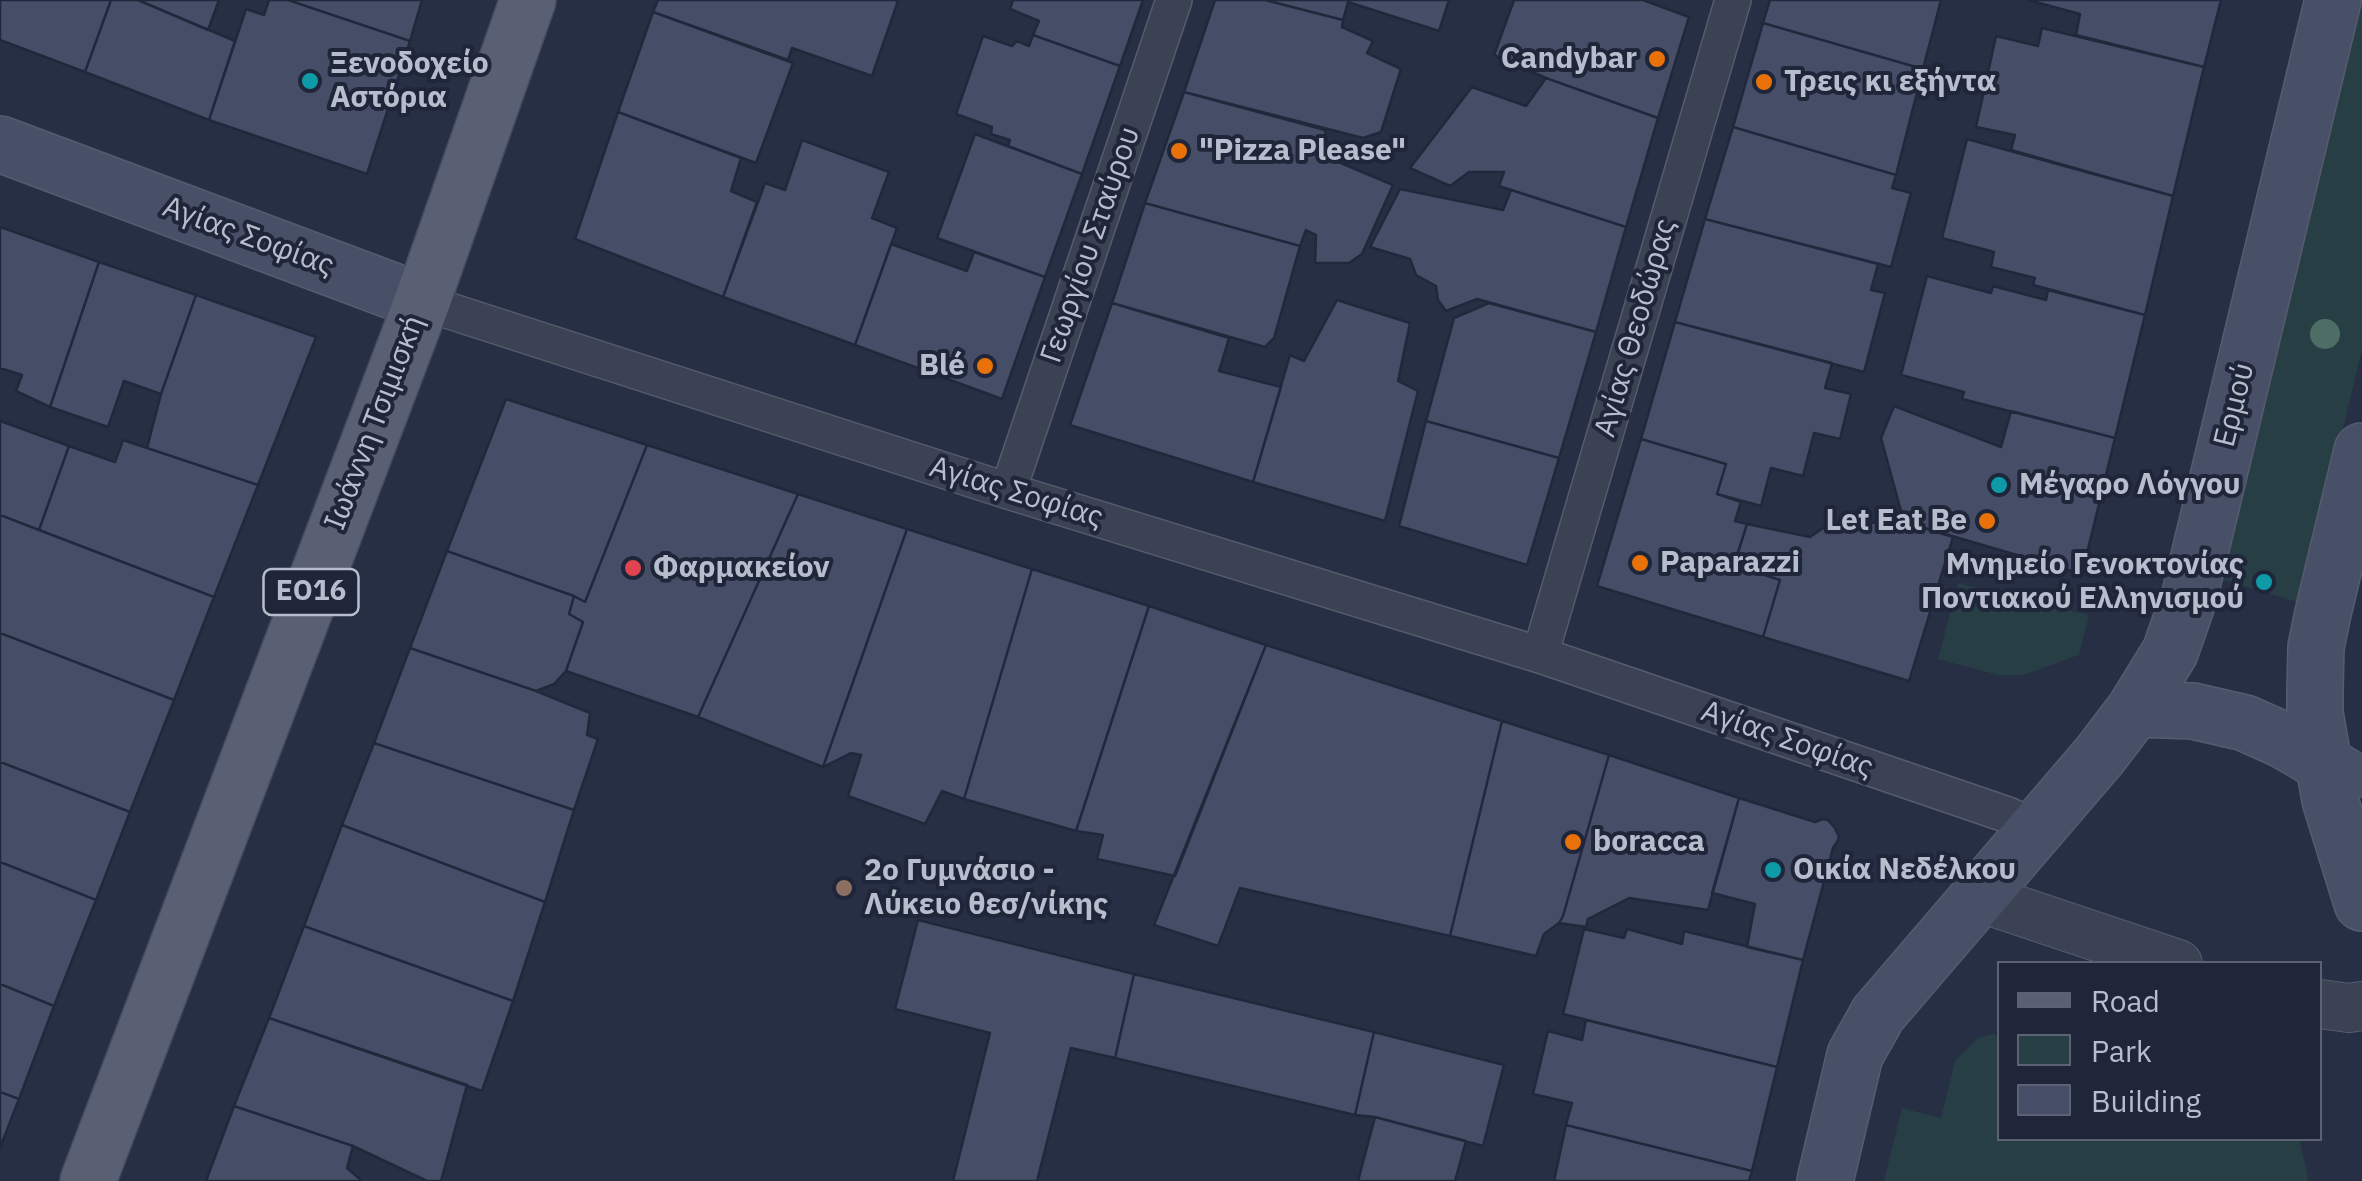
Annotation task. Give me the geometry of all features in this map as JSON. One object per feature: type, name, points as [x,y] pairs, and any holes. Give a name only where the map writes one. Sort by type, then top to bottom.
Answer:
[{"type":"main road","name":"Ιωάννη Τσιμισκή","points":[[88,1181],[422,302],[528,0]]},
{"type":"main road","name":"Ερμού","points":[[1825,1181],[1855,1055],[1878,1014],[2100,755],[2136,709],[2170,652],[2189,598],[2333,0]]},
{"type":"main road","name":"Αγίας Σοφίας","points":[[0,144],[422,302]]},
{"type":"main road","points":[[2362,451],[2316,647],[2315,712],[2342,774],[2330,800],[2362,903]]},
{"type":"main road","points":[[2136,709],[2193,711],[2245,723],[2342,774]]},
{"type":"street","name":"Γεωργίου Σταύρου","points":[[1008,491],[1174,0]]},
{"type":"street","name":"Αγίας Θεοδώρας","points":[[1540,655],[1732,0]]},
{"type":"street","name":"Αγίας Σοφίας","points":[[422,302],[1008,491],[1540,655],[2036,828]]},
{"type":"street","points":[[1978,897],[2169,961]]},
{"type":"street","points":[[2322,1004],[2362,1006]]},
{"type":"green space","points":[[2350,0],[2362,0],[2362,350],[2301,603],[2214,577]]},
{"type":"green space","points":[[1958,583],[2089,615],[2079,655],[2023,675],[1998,675],[1938,659]]},
{"type":"green space","points":[[1997,1035],[1997,1141],[2299,1141],[2307,1181],[1884,1181],[1902,1108],[1941,1118],[1955,1061],[1978,1038]]},
{"type":"building","points":[[0,0],[111,0],[85,72],[0,40]]},
{"type":"building","points":[[111,0],[138,0],[235,41],[209,120],[85,72]]},
{"type":"building","points":[[138,0],[219,0],[208,30]]},
{"type":"building","name":"Ξενοδοχείο Αστόρια","points":[[269,0],[288,0],[410,41],[367,174],[209,120],[246,9],[264,15]]},
{"type":"building","points":[[288,0],[422,0],[410,41]]},
{"type":"building","points":[[658,0],[898,1],[872,76],[792,48],[788,60],[653,12]]},
{"type":"building","points":[[1013,0],[1143,0],[1120,66],[1033,35],[1039,21],[1010,9]]},
{"type":"building","points":[[1215,0],[1265,0],[1343,20],[1342,27],[1373,41],[1367,53],[1401,69],[1381,132],[1363,138],[1184,92]]},
{"type":"building","points":[[1265,0],[1449,0],[1439,31],[1348,2],[1343,20]]},
{"type":"building","points":[[1514,0],[1643,0],[1689,17],[1658,118],[1494,55]]},
{"type":"building","points":[[1770,0],[1941,0],[1923,69],[1763,23]]},
{"type":"building","points":[[2028,0],[2221,0],[2204,67],[2076,35],[2080,14]]},
{"type":"building","points":[[653,12],[793,63],[756,163],[618,112]]},
{"type":"building","points":[[1763,23],[1923,69],[1896,175],[1733,127]]},
{"type":"building","points":[[2042,28],[2204,67],[2173,196],[2011,150],[2015,135],[1976,127],[1996,36],[2038,46]]},
{"type":"building","points":[[1033,35],[1120,66],[1082,174],[1008,146],[1010,140],[991,134],[992,127],[956,114],[983,36],[1012,46],[1017,41],[1029,46]]},
{"type":"building","points":[[1546,78],[1658,118],[1626,227],[1499,186],[1504,172],[1469,172],[1450,186],[1410,168],[1472,87],[1526,106]]},
{"type":"building","points":[[1184,92],[1325,130],[1329,158],[1393,185],[1362,254],[1349,263],[1315,263],[1316,235],[1306,230],[1300,246],[1145,203]]},
{"type":"building","points":[[618,112],[741,158],[731,191],[757,202],[723,297],[575,239]]},
{"type":"building","points":[[1733,127],[1896,175],[1892,188],[1911,193],[1891,267],[1705,219]]},
{"type":"building","points":[[975,134],[1082,174],[1045,277],[937,238]]},
{"type":"building","points":[[1967,139],[2173,196],[2145,315],[2033,285],[2035,278],[1991,267],[1994,252],[1942,238]]},
{"type":"building","points":[[802,140],[889,172],[872,218],[897,228],[855,345],[723,297],[765,183],[785,190]]},
{"type":"building","points":[[1400,189],[1503,210],[1511,190],[1626,227],[1596,332],[1477,299],[1446,311],[1438,300],[1436,286],[1416,275],[1410,259],[1370,247]]},
{"type":"building","points":[[1145,203],[1300,246],[1274,338],[1265,347],[1112,303]]},
{"type":"building","points":[[1705,219],[1878,264],[1871,290],[1885,293],[1864,372],[1675,322]]},
{"type":"building","points":[[0,227],[99,262],[50,407],[16,391],[22,375],[0,368]]},
{"type":"building","points":[[891,244],[967,271],[974,252],[1045,277],[1002,399],[855,345]]},
{"type":"building","points":[[99,262],[196,295],[161,394],[124,381],[108,427],[50,407]]},
{"type":"building","points":[[1927,276],[1991,293],[1993,286],[2046,300],[2048,290],[2145,315],[2115,438],[1962,399],[1964,392],[1901,375]]},
{"type":"building","points":[[196,295],[316,337],[258,485],[147,448],[161,394]]},
{"type":"building","points":[[1337,300],[1410,323],[1398,381],[1418,391],[1385,521],[1253,482],[1290,355],[1304,361]]},
{"type":"building","points":[[1112,303],[1229,338],[1219,371],[1281,387],[1253,482],[1070,425]]},
{"type":"building","points":[[1489,303],[1596,332],[1559,458],[1426,421],[1454,318]]},
{"type":"building","points":[[1675,322],[1832,363],[1825,388],[1851,394],[1840,439],[1814,433],[1803,476],[1771,468],[1761,506],[1717,494],[1726,464],[1641,439]]},
{"type":"building","points":[[506,399],[647,445],[585,602],[447,551]]},
{"type":"building","name":"Μέγαρο Λόγγου","points":[[1894,406],[2001,447],[2011,411],[2115,438],[2082,574],[1904,522],[1881,438]]},
{"type":"building","points":[[0,421],[69,446],[39,530],[0,515]]},
{"type":"building","points":[[1426,421],[1559,458],[1527,565],[1399,526]]},
{"type":"building","points":[[1641,439],[1726,464],[1717,494],[1741,502],[1735,521],[1747,524],[1734,565],[1780,580],[1763,637],[1597,586]]},
{"type":"building","points":[[123,440],[258,485],[214,597],[39,530],[69,446],[115,462]]},
{"type":"building","points":[[647,445],[798,494],[698,717],[566,671],[583,622],[569,614],[574,596],[585,602]]},
{"type":"building","points":[[798,494],[907,529],[823,767],[698,717]]},
{"type":"building","points":[[0,515],[214,597],[174,700],[0,633]]},
{"type":"building","points":[[1904,522],[1953,537],[1909,681],[1763,637],[1780,580],[1734,565],[1747,524],[1810,537],[1829,524]]},
{"type":"building","points":[[907,529],[1032,569],[964,799],[942,791],[925,824],[848,796],[861,755],[851,753],[823,767]]},
{"type":"building","points":[[447,551],[574,596],[569,614],[583,622],[566,671],[554,684],[536,691],[410,648]]},
{"type":"building","points":[[1032,569],[1149,606],[1076,831],[964,799]]},
{"type":"building","points":[[1149,606],[1266,645],[1175,876],[1097,859],[1103,835],[1076,831]]},
{"type":"building","points":[[0,633],[174,700],[130,812],[0,762]]},
{"type":"building","points":[[1266,645],[1502,721],[1450,936],[1240,888],[1218,946],[1154,925]]},
{"type":"building","points":[[410,648],[590,713],[587,735],[598,739],[574,810],[374,743]]},
{"type":"building","points":[[1502,721],[1609,755],[1563,916],[1544,934],[1536,956],[1450,936]]},
{"type":"building","points":[[374,743],[574,810],[545,902],[342,825]]},
{"type":"building","points":[[1609,755],[1739,798],[1708,910],[1629,898],[1588,919],[1586,927],[1559,923]]},
{"type":"building","points":[[0,762],[130,812],[96,900],[0,862]]},
{"type":"building","name":"Οικία Νεδέλκου","points":[[1739,798],[1815,822],[1828,820],[1839,837],[1803,960],[1747,947],[1755,904],[1712,893]]},
{"type":"building","points":[[342,825],[545,902],[513,1001],[304,926]]},
{"type":"building","points":[[0,862],[96,900],[54,1006],[0,984]]},
{"type":"building","points":[[918,920],[1134,974],[1115,1058],[1071,1048],[1037,1181],[953,1181],[990,1033],[895,1009]]},
{"type":"building","points":[[304,926],[513,1001],[482,1091],[269,1018]]},
{"type":"building","points":[[1584,929],[1624,938],[1627,929],[1682,944],[1684,931],[1803,960],[1777,1067],[1563,1014]]},
{"type":"building","points":[[1134,974],[1374,1032],[1355,1115],[1115,1058]]},
{"type":"building","points":[[0,984],[54,1006],[19,1099],[0,1092]]},
{"type":"building","points":[[269,1018],[467,1085],[441,1181],[427,1181],[353,1146],[234,1106]]},
{"type":"building","points":[[1586,1020],[1777,1067],[1752,1171],[1566,1125],[1572,1103],[1533,1094],[1548,1031],[1582,1040]]},
{"type":"building","points":[[1374,1032],[1504,1065],[1483,1146],[1355,1115]]},
{"type":"building","points":[[0,1092],[19,1099],[0,1148]]},
{"type":"building","points":[[234,1106],[353,1146],[347,1168],[362,1181],[206,1181]]},
{"type":"building","points":[[1375,1117],[1466,1141],[1455,1181],[1358,1181]]},
{"type":"building","points":[[1566,1125],[1752,1171],[1749,1181],[1554,1181]]},
{"type":"place","name":"Candybar","points":[[1657,59]]},
{"type":"place","name":"Ξενοδοχείο Αστόρια","points":[[310,81]]},
{"type":"place","name":"Τρεις κι εξήντα","points":[[1764,82]]},
{"type":"place","name":"\"Pizza Please\"","points":[[1179,151]]},
{"type":"place","name":"Blé","points":[[985,366]]},
{"type":"place","name":"Μέγαρο Λόγγου","points":[[1999,485]]},
{"type":"place","name":"Let Eat Be","points":[[1987,521]]},
{"type":"place","name":"Paparazzi","points":[[1640,563]]},
{"type":"place","name":"Φαρμακείον","points":[[633,568]]},
{"type":"place","name":"Μνημείο Γενοκτονίας Ποντιακού Ελληνισμού","points":[[2264,582]]},
{"type":"place","name":"boracca","points":[[1573,842]]},
{"type":"place","name":"Οικία Νεδέλκου","points":[[1773,870]]},
{"type":"place","name":"2ο Γυμνάσιο - Λύκειο θεσ/νίκης","points":[[844,888]]}]
